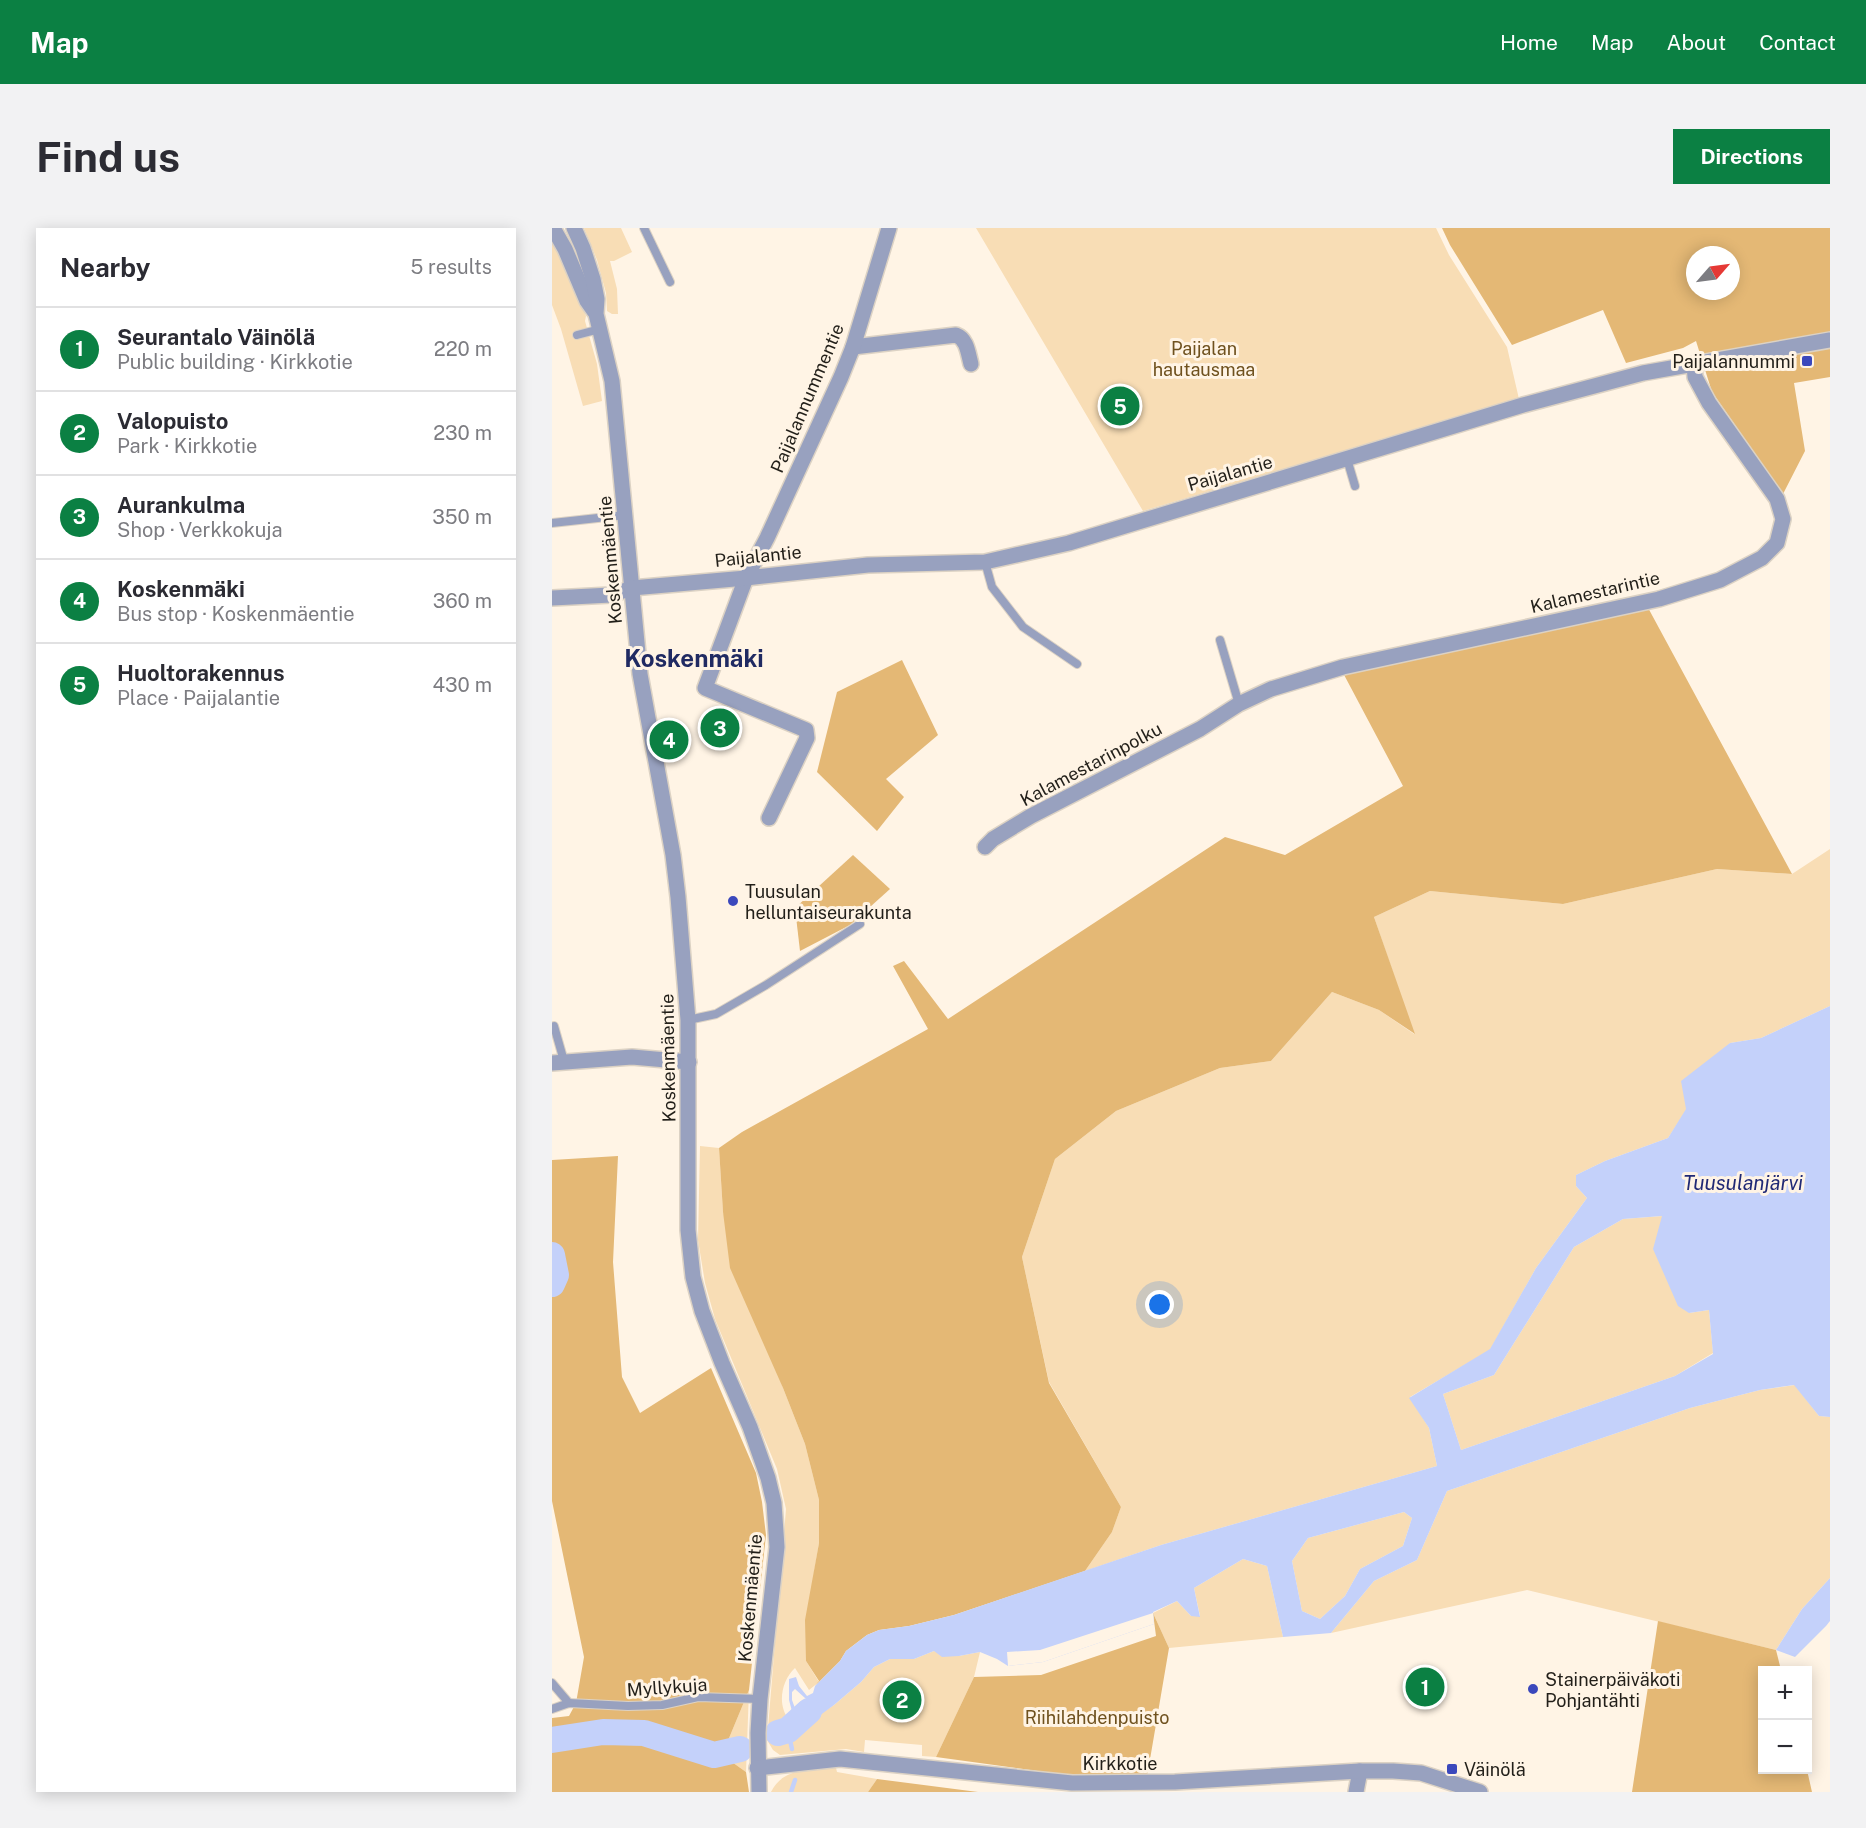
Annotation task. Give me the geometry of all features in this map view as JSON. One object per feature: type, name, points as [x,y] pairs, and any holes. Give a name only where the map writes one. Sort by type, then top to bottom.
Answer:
[{"type":"street","name":"Koskenmäentie","points":[[553,228],[598,321]]},
{"type":"street","name":"Koskenmäentie","points":[[574,228],[593,279],[598,321],[612,381],[640,674],[675,876],[688,1020],[688,1230],[693,1278],[702,1311],[766,1470],[777,1524],[777,1547],[760,1699],[757,1768],[759,1792]]},
{"type":"street","name":"Paijalannummentie","points":[[769,818],[807,738],[806,730],[705,688],[746,578],[842,377],[889,228]]},
{"type":"street","points":[[853,347],[956,335],[961,337],[965,343],[971,364]]},
{"type":"street","name":"Paijalantie","points":[[552,598],[611,595],[632,588],[868,565],[985,562],[1069,543],[1523,405],[1643,373],[1830,340]]},
{"type":"street","name":"Kalamestarintie","points":[[1216,718],[1271,689],[1343,667],[1659,599],[1720,580],[1762,558],[1777,543],[1783,519],[1777,499],[1708,403],[1695,377],[1694,364]]},
{"type":"street","name":"Kalamestarinpolku","points":[[985,847],[993,839],[1031,816],[1200,729],[1216,718]]},
{"type":"street","points":[[558,1062],[632,1057],[689,1062]]},
{"type":"street","name":"Kirkkotie","points":[[757,1768],[840,1759],[1072,1783],[1175,1782],[1360,1771],[1421,1773],[1480,1792]]},
{"type":"street","points":[[1356,1792],[1360,1771]]},
{"type":"lane","points":[[644,228],[670,282]]},
{"type":"lane","points":[[577,335],[598,321]]},
{"type":"lane","points":[[1347,459],[1355,486]]},
{"type":"lane","points":[[552,523],[625,515]]},
{"type":"lane","points":[[985,562],[992,587],[1023,627],[1077,664]]},
{"type":"lane","points":[[1220,640],[1239,704]]},
{"type":"lane","points":[[688,1020],[716,1014],[766,985],[860,924]]},
{"type":"lane","points":[[554,1026],[558,1062]]},
{"type":"lane","points":[[552,1683],[572,1703],[552,1709]]},
{"type":"lane","name":"Myllykuja","points":[[572,1703],[662,1705],[698,1696],[760,1699]]},
{"type":"green space","points":[[584,228],[621,228],[632,252],[610,261],[617,289],[618,314],[607,311],[606,293],[597,260]]},
{"type":"green space","name":"Paijalan hautausmaa","points":[[976,228],[1436,228],[1449,255],[1507,347],[1519,399],[1143,511]]},
{"type":"green space","points":[[1442,228],[1830,228],[1830,377],[1794,383],[1805,451],[1783,494],[1712,392],[1696,341],[1683,348],[1626,363],[1603,310],[1512,345],[1450,245]]},
{"type":"green space","points":[[552,235],[586,316],[585,321],[597,364],[602,401],[583,406],[552,305]]},
{"type":"green space","points":[[1646,604],[1792,874],[1717,869],[1563,904],[1430,891],[1374,917],[1415,1034],[1379,1010],[1332,992],[1271,1061],[1220,1068],[1116,1111],[1055,1159],[1022,1257],[1049,1383],[1121,1507],[1112,1532],[1085,1571],[954,1615],[909,1626],[879,1630],[867,1635],[846,1651],[840,1661],[815,1686],[819,1681],[806,1661],[805,1620],[819,1543],[819,1500],[805,1444],[730,1268],[723,1212],[719,1148],[742,1132],[928,1029],[893,966],[904,961],[948,1019],[1225,837],[1285,855],[1403,786],[1342,671]]},
{"type":"green space","points":[[902,660],[938,735],[886,779],[904,797],[877,831],[817,772],[837,692]]},
{"type":"green space","points":[[1830,849],[1830,1006],[1761,1038],[1730,1043],[1668,1138],[1605,1161],[1576,1175],[1576,1186],[1587,1198],[1536,1268],[1490,1350],[1410,1397],[1429,1428],[1437,1466],[1161,1545],[1085,1571],[1112,1532],[1121,1507],[1049,1382],[1022,1257],[1055,1159],[1116,1111],[1220,1068],[1271,1061],[1332,992],[1379,1010],[1414,1034],[1374,917],[1430,891],[1563,904],[1717,869],[1792,874]]},
{"type":"green space","points":[[853,855],[890,889],[850,925],[800,951],[795,908]]},
{"type":"green space","points":[[700,1146],[719,1148],[723,1212],[783,1388],[805,1444],[819,1500],[819,1543],[806,1661],[819,1682],[809,1690],[795,1668],[790,1673],[782,1693],[783,1707],[789,1720],[785,1725],[789,1735],[834,1705],[861,1682],[874,1667],[890,1659],[914,1659],[934,1651],[959,1656],[980,1652],[974,1677],[936,1757],[922,1756],[922,1745],[865,1740],[864,1752],[846,1749],[780,1755],[773,1750],[767,1740],[786,1509],[777,1469],[715,1319],[705,1283],[698,1240]]},
{"type":"green space","points":[[618,1156],[613,1262],[622,1377],[640,1413],[711,1368],[756,1473],[762,1502],[766,1535],[749,1690],[722,1755],[746,1772],[749,1792],[552,1792],[552,1718],[569,1716],[576,1703],[584,1657],[552,1501],[552,1160]]},
{"type":"green space","points":[[1663,1216],[1689,1313],[1709,1310],[1713,1353],[1675,1376],[1461,1450],[1443,1394],[1494,1375],[1574,1247],[1623,1219]]},
{"type":"green space","points":[[1795,1385],[1819,1416],[1830,1417],[1830,1578],[1802,1609],[1776,1650],[1527,1590],[1331,1633],[1374,1581],[1417,1560],[1447,1491],[1690,1408],[1760,1390]]},
{"type":"green space","points":[[1404,1512],[1412,1518],[1403,1546],[1360,1569],[1345,1596],[1320,1619],[1302,1611],[1292,1561],[1308,1538]]},
{"type":"green space","points":[[1243,1559],[1267,1566],[1283,1637],[1169,1648],[1153,1613],[1177,1601],[1191,1616],[1200,1616],[1194,1588]]},
{"type":"green space","name":"Riihilahdenpuisto","points":[[1153,1613],[1169,1648],[1147,1777],[1074,1776],[936,1757],[974,1677],[1041,1675],[1156,1636]]},
{"type":"green space","points":[[1658,1621],[1776,1650],[1780,1666],[1758,1666],[1758,1774],[1808,1774],[1812,1792],[1632,1792]]},
{"type":"green space","points":[[749,1690],[746,1772],[722,1755]]},
{"type":"green space","points":[[836,1768],[837,1772],[877,1779],[868,1792],[771,1792],[776,1784],[788,1775],[804,1770]]},
{"type":"green space","points":[[877,1779],[978,1792],[868,1792]]},
{"type":"water","name":"Tuusulanjärvi","points":[[1830,1006],[1830,1417],[1819,1416],[1794,1385],[1760,1390],[1690,1408],[1447,1491],[1417,1560],[1374,1581],[1331,1633],[1283,1637],[1267,1566],[1243,1559],[1194,1588],[1200,1617],[1191,1616],[1177,1601],[1153,1612],[1154,1624],[1043,1662],[1008,1666],[980,1652],[942,1657],[934,1651],[914,1659],[890,1659],[874,1667],[861,1682],[815,1719],[802,1703],[806,1699],[795,1689],[792,1692],[792,1700],[796,1711],[801,1708],[812,1721],[789,1735],[781,1737],[778,1735],[793,1715],[789,1700],[789,1679],[796,1677],[799,1686],[807,1696],[813,1693],[815,1686],[840,1661],[846,1651],[867,1635],[879,1630],[909,1626],[954,1615],[1161,1545],[1437,1466],[1429,1428],[1409,1398],[1490,1349],[1536,1268],[1587,1198],[1576,1186],[1576,1175],[1605,1161],[1668,1138],[1686,1109],[1681,1081],[1730,1043],[1761,1038]],"holes":[[[1662,1216],[1653,1249],[1678,1306],[1689,1313],[1709,1310],[1713,1354],[1675,1376],[1461,1450],[1443,1394],[1494,1375],[1574,1247],[1623,1219]],[[1404,1512],[1412,1518],[1403,1546],[1360,1569],[1345,1596],[1320,1619],[1302,1611],[1292,1561],[1308,1538]]]},
{"type":"water","points":[[1830,1578],[1830,1621],[1795,1657],[1776,1650],[1802,1609]]},
{"type":"pier","points":[[1153,1613],[1154,1624],[1043,1662],[1008,1666],[1007,1652],[1040,1650]]},
{"type":"waterway","points":[[552,1255],[556,1275],[552,1284]]},
{"type":"waterway","points":[[778,1733],[788,1730],[809,1711]]},
{"type":"waterway","points":[[788,1731],[792,1749]]},
{"type":"waterway","points":[[552,1740],[603,1732],[644,1733],[714,1755],[740,1749]]},
{"type":"waterway","points":[[791,1792],[795,1780]]},
{"type":"place","name":"Paijalannummi","points":[[1807,361]]},
{"type":"place","name":"Huoltorakennus","points":[[1120,406]]},
{"type":"place","name":"Aurankulma","points":[[720,728]]},
{"type":"place","name":"Koskenmäki","points":[[669,740]]},
{"type":"place","name":"Tuusulan helluntaiseurakunta","points":[[733,901]]},
{"type":"place","name":"Seurantalo Väinölä","points":[[1425,1687]]},
{"type":"place","name":"Stainerpäiväkoti Pohjantähti","points":[[1533,1689]]},
{"type":"place","name":"Valopuisto","points":[[902,1700]]},
{"type":"place","name":"Väinölä","points":[[1452,1769]]},
{"type":"district","name":"Koskenmäki","points":[[694,658]]}]
